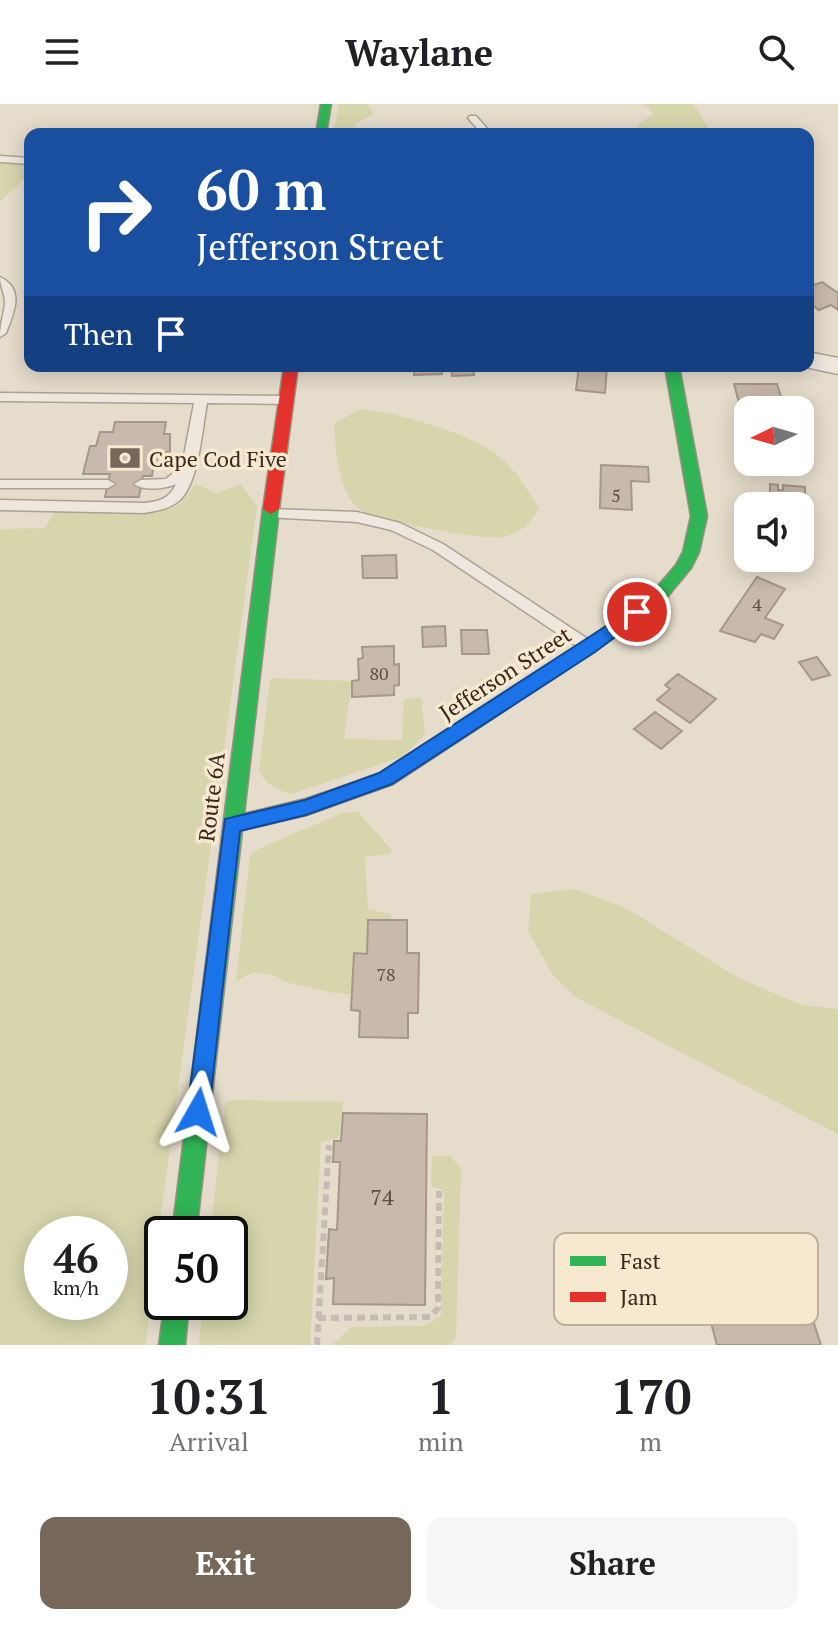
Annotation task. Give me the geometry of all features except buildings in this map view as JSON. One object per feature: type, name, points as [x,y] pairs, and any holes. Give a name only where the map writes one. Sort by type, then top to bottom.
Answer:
[{"type":"main road","points":[[322,128],[326,104]]},
{"type":"main road","name":"Route 6A","points":[[186,1216],[231,825],[290,372]]},
{"type":"main road","name":"Jefferson Street","points":[[231,825],[306,807],[386,779],[589,647],[657,598],[683,568],[691,552],[699,516],[673,372]]},
{"type":"main road","points":[[172,1345],[175,1320]]},
{"type":"street","points":[[814,361],[838,366]]},
{"type":"lane","points":[[473,118],[482,128]]},
{"type":"lane","points":[[0,159],[24,161]]},
{"type":"lane","points":[[0,280],[7,285],[12,300],[0,333]]},
{"type":"lane","points":[[0,397],[287,400]]},
{"type":"lane","points":[[0,505],[153,508],[171,500],[178,493],[187,468],[201,400]]},
{"type":"lane","points":[[141,484],[169,483],[187,468]]},
{"type":"lane","points":[[0,497],[150,499],[169,491],[187,468]]},
{"type":"lane","points":[[0,484],[108,484]]},
{"type":"lane","points":[[270,514],[357,517],[395,526],[438,547],[589,647]]},
{"type":"path","points":[[317,1345],[329,1145]]},
{"type":"path","points":[[318,1318],[424,1319],[435,1313],[438,1308],[439,1191]]},
{"type":"shaded area","points":[[339,104],[367,104],[374,114],[356,123],[355,128],[334,128]]},
{"type":"shaded area","points":[[644,104],[693,104],[709,128],[636,128],[654,114]]},
{"type":"shaded area","points":[[0,161],[24,165],[24,180],[0,201]]},
{"type":"shaded area","points":[[360,409],[434,426],[472,440],[501,458],[512,469],[539,509],[524,528],[501,537],[490,537],[426,528],[382,518],[357,507],[341,479],[334,424]]},
{"type":"shaded area","points":[[196,484],[216,493],[241,484],[257,506],[161,1216],[144,1216],[144,1320],[149,1320],[146,1345],[0,1345],[0,529],[45,528],[55,512],[156,513],[179,505]]},
{"type":"shaded area","points":[[270,679],[352,681],[344,739],[402,740],[404,699],[421,697],[425,735],[402,757],[291,794],[281,791],[268,783],[259,770]]},
{"type":"shaded area","points":[[358,812],[392,850],[391,854],[365,857],[368,909],[390,914],[392,920],[368,920],[367,954],[354,954],[351,994],[285,982],[274,975],[254,972],[236,981],[250,856],[258,849],[342,813]]},
{"type":"shaded area","points":[[574,889],[624,907],[741,979],[802,1005],[838,1009],[838,1134],[577,998],[553,975],[528,931],[531,894]]},
{"type":"shaded area","points":[[231,1100],[343,1102],[339,1138],[321,1142],[310,1345],[199,1345],[201,1320],[248,1320],[248,1216],[212,1216],[225,1103]]},
{"type":"shaded area","points":[[432,1156],[450,1156],[461,1169],[456,1337],[450,1345],[332,1345],[351,1327],[423,1326],[441,1316],[444,1190],[431,1186]]},
{"type":"traffic: fast","points":[[322,128],[326,104]]},
{"type":"traffic: fast","points":[[231,825],[306,807],[386,779],[589,647],[657,598],[683,568],[691,552],[699,516],[673,372]]},
{"type":"traffic: fast","points":[[186,1216],[271,509]]},
{"type":"traffic: fast","points":[[172,1345],[175,1320]]},
{"type":"traffic: jam","points":[[271,509],[290,372]]},
{"type":"place","name":"Cape Cod Five","points":[[125,458]]},
{"type":"route","points":[[198,1112],[231,825],[306,807],[386,779],[589,647],[637,612]]}]
